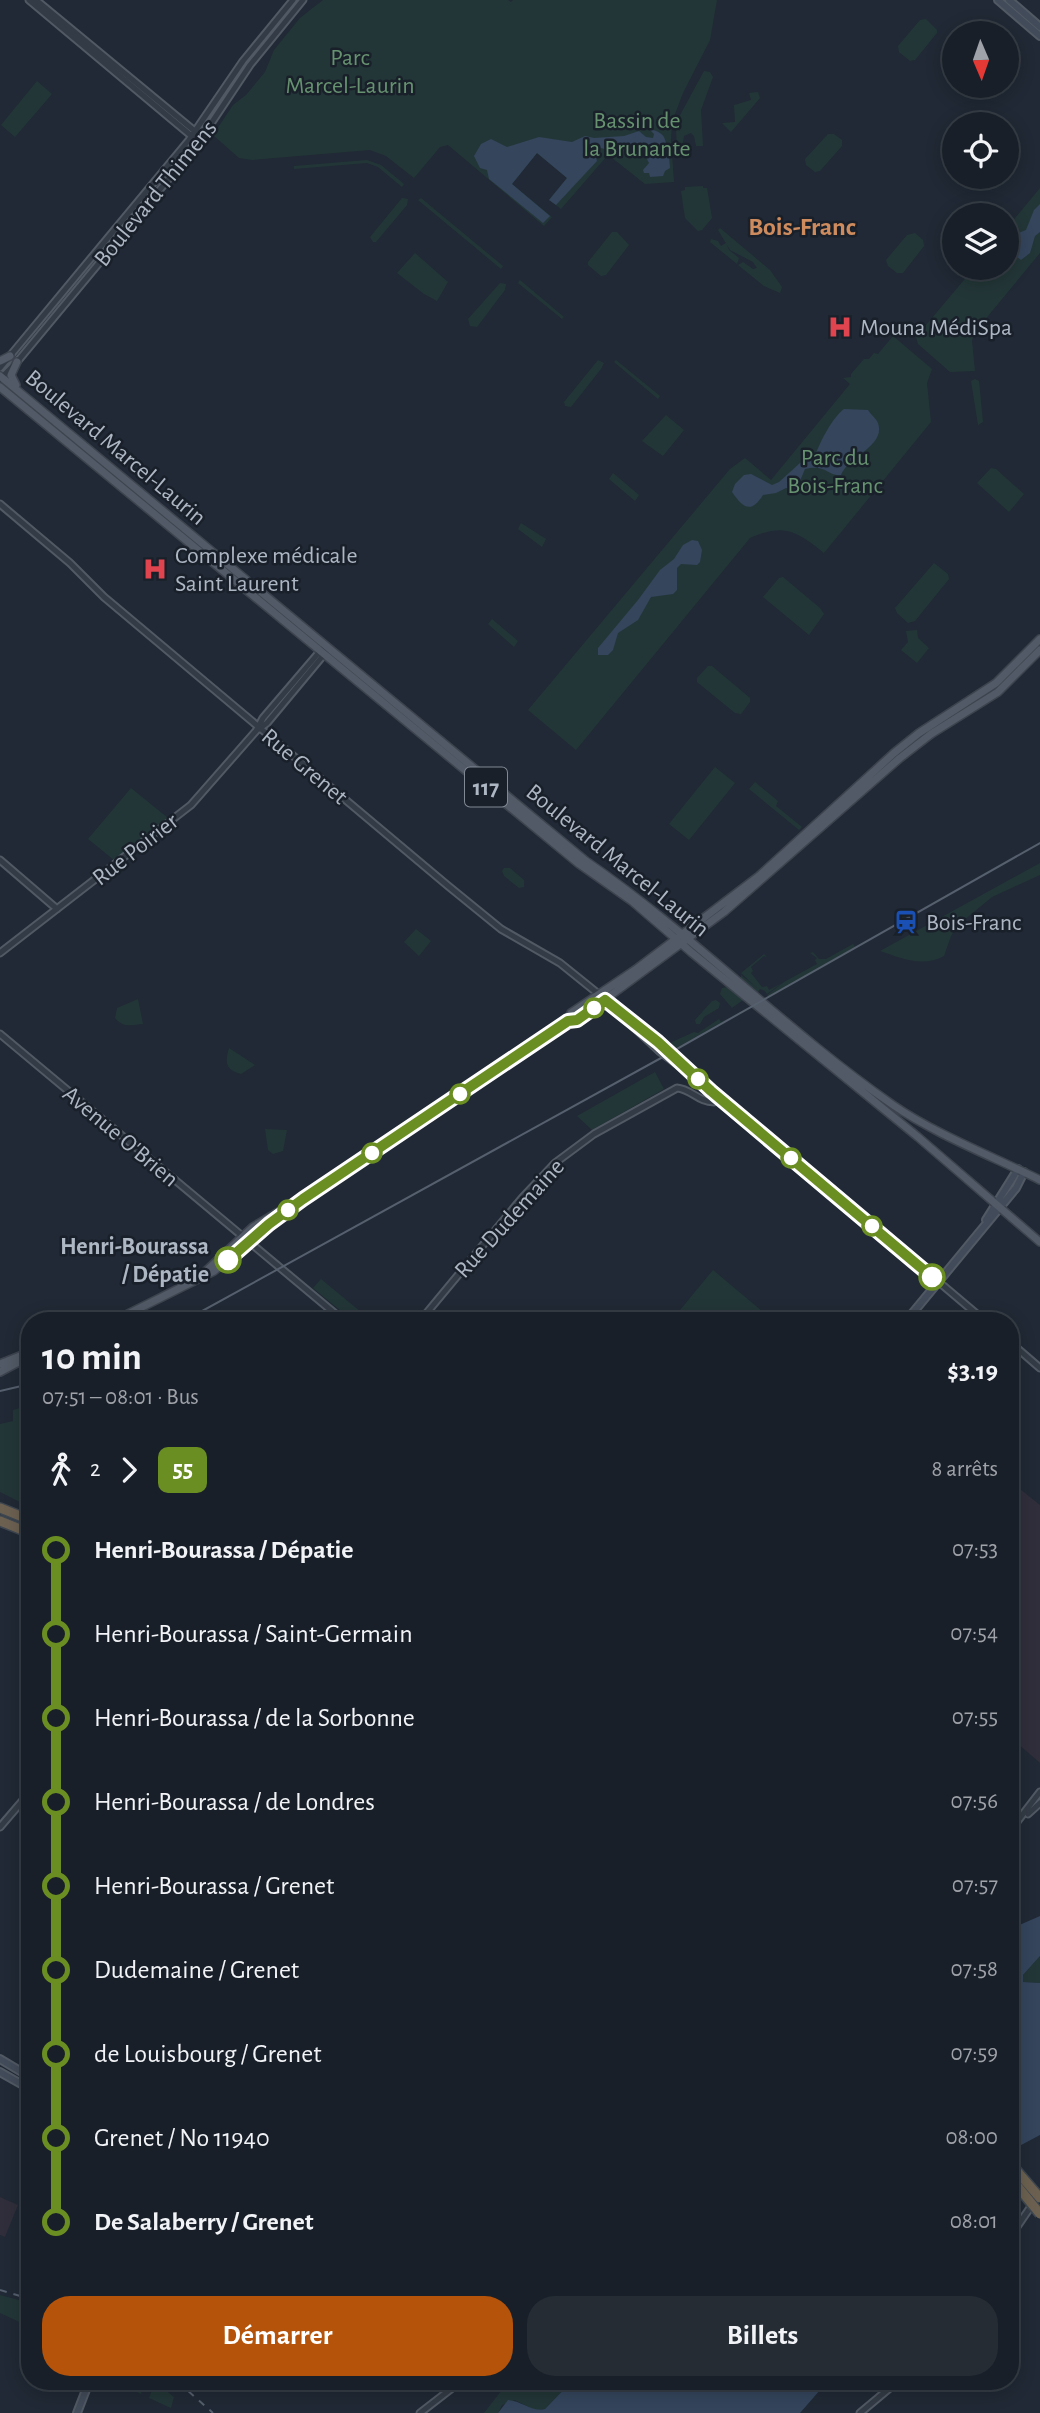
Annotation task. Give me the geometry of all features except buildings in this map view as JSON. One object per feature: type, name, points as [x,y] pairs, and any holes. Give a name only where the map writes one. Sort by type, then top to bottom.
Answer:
[{"type":"highway","points":[[0,1508],[21,1516]]},
{"type":"highway","points":[[0,1521],[21,1529]]},
{"type":"highway","points":[[1019,2173],[1040,2197]]},
{"type":"highway","points":[[1019,2188],[1040,2214]]},
{"type":"main road","points":[[998,0],[1040,36]]},
{"type":"main road","points":[[1009,0],[1040,27]]},
{"type":"main road","points":[[0,361],[10,356]]},
{"type":"main road","points":[[17,362],[11,376],[25,397]]},
{"type":"main road","name":"Boulevard Marcel-Laurin","points":[[0,378],[103,467]]},
{"type":"main road","name":"Boulevard Marcel-Laurin","points":[[0,387],[103,467],[325,649],[581,865],[666,926],[756,1001]]},
{"type":"main road","points":[[682,940],[696,923],[763,872],[906,743],[1000,680],[1040,639]]},
{"type":"main road","points":[[132,1312],[218,1268],[245,1240],[303,1199],[568,1021],[577,1020],[602,997],[682,940],[699,932],[765,878],[900,758],[931,734],[993,696],[1040,650]]},
{"type":"main road","points":[[665,952],[666,926],[696,923]]},
{"type":"main road","points":[[665,952],[697,953],[699,932]]},
{"type":"main road","name":"117","points":[[756,1001],[1040,1242]]},
{"type":"main road","name":"117","points":[[756,1001],[896,1107],[1040,1180]]},
{"type":"main road","points":[[913,1312],[982,1227],[1021,1170]]},
{"type":"main road","points":[[0,1364],[21,1357]]},
{"type":"main road","points":[[0,1372],[21,1359]]},
{"type":"main road","points":[[0,2059],[21,2072]]},
{"type":"main road","points":[[0,2073],[21,2084]]},
{"type":"main road","points":[[77,2413],[86,2390]]},
{"type":"street","points":[[29,0],[194,134]]},
{"type":"street","points":[[36,0],[200,140]]},
{"type":"street","name":"Boulevard Thimens","points":[[0,368],[194,134],[234,72],[293,0]]},
{"type":"street","name":"Boulevard Thimens","points":[[0,378],[17,362],[200,140],[253,62],[303,0]]},
{"type":"street","name":"Rue Grenet","points":[[0,504],[70,563],[100,594],[258,729],[501,929],[554,958],[602,997],[659,1051],[700,1081],[974,1312]]},
{"type":"street","name":"Rue Poirier","points":[[0,953],[191,805],[258,729],[267,723],[325,649]]},
{"type":"street","points":[[0,860],[57,909]]},
{"type":"street","name":"Avenue O'Brien","points":[[0,1034],[333,1312]]},
{"type":"street","name":"Rue Dudemaine","points":[[427,1312],[522,1198],[573,1148],[606,1126],[677,1087],[705,1101],[714,1102],[719,1097]]},
{"type":"street","points":[[1019,1350],[1040,1368]]},
{"type":"street","points":[[1020,1821],[1040,1792]]},
{"type":"street","points":[[0,1827],[21,1802]]},
{"type":"street","points":[[1020,1821],[1040,1802]]},
{"type":"street","points":[[1019,2225],[1040,2197]]},
{"type":"street","points":[[421,2413],[450,2390]]},
{"type":"street","points":[[860,2413],[887,2390]]},
{"type":"shaded area","points":[[1019,1488],[1040,1505],[1040,1763],[1019,1745]]},
{"type":"shaded area","points":[[0,2197],[18,2205],[5,2237],[0,2235]]},
{"type":"green space","name":"Parc Marcel-Laurin","points":[[323,0],[717,0],[710,40],[683,93],[672,122],[674,182],[645,184],[607,156],[561,209],[549,200],[567,178],[537,153],[512,184],[552,217],[544,226],[448,145],[440,147],[414,178],[386,156],[370,150],[252,160],[239,158],[213,135],[233,105],[246,95],[265,72],[274,50],[300,18]]},
{"type":"green space","points":[[926,19],[937,33],[915,60],[910,61],[899,52],[898,46],[920,20]]},
{"type":"green space","points":[[704,71],[710,72],[713,77],[701,110],[703,146],[696,146],[691,133],[684,136],[682,148],[677,149],[676,129],[680,131],[681,123],[677,122]]},
{"type":"green space","points":[[37,81],[52,94],[15,137],[1,125]]},
{"type":"green space","points":[[758,92],[760,98],[731,132],[722,123],[735,122],[734,105],[751,100],[749,93]]},
{"type":"green space","points":[[828,134],[834,134],[842,140],[842,146],[820,171],[815,172],[806,165],[805,159]]},
{"type":"green space","points":[[367,160],[381,165],[404,184],[402,187],[378,167],[367,163],[294,169],[294,166]]},
{"type":"green space","points":[[685,187],[707,188],[712,218],[698,231],[685,218],[681,191],[685,190]]},
{"type":"green space","points":[[1040,188],[1040,253],[1019,278],[1019,213]]},
{"type":"green space","points":[[402,198],[408,199],[407,205],[376,242],[373,242],[370,237]]},
{"type":"green space","points":[[421,198],[503,266],[501,269],[418,200]]},
{"type":"green space","points":[[720,228],[770,270],[782,287],[780,293],[764,286],[738,265],[743,262],[753,269],[757,268],[753,262],[730,250],[718,230]]},
{"type":"green space","points":[[612,232],[617,232],[629,245],[606,275],[601,276],[588,262]]},
{"type":"green space","points":[[915,233],[923,240],[924,246],[903,273],[897,273],[888,266],[886,260],[907,235]]},
{"type":"green space","points":[[711,239],[718,241],[721,246],[726,243],[729,250],[739,258],[737,264],[710,242]]},
{"type":"green space","points":[[415,253],[448,282],[437,301],[397,273]]},
{"type":"green space","points":[[520,280],[564,317],[562,319],[518,283]]},
{"type":"green space","points":[[964,280],[1018,280],[974,333],[972,341],[975,371],[950,372],[918,344],[916,337]]},
{"type":"green space","points":[[500,283],[506,284],[505,290],[477,327],[470,326],[468,319]]},
{"type":"green space","name":"Parc du Bois-Franc","points":[[893,336],[932,369],[927,383],[931,422],[824,553],[806,539],[781,530],[750,538],[576,750],[528,710],[730,469],[745,458],[771,480],[850,384],[843,378],[851,377],[864,359],[869,359],[874,353],[878,354]]},
{"type":"green space","points":[[598,360],[604,363],[601,369],[571,407],[565,406],[564,402]]},
{"type":"green space","points":[[616,360],[660,396],[658,399],[614,362]]},
{"type":"green space","points":[[971,381],[979,381],[983,422],[978,425]]},
{"type":"green space","points":[[666,415],[684,430],[663,456],[642,441]]},
{"type":"green space","points":[[991,468],[996,469],[1024,494],[1009,512],[977,483]]},
{"type":"green space","points":[[613,473],[639,495],[635,501],[609,479]]},
{"type":"green space","points":[[521,523],[546,539],[542,547],[518,529]]},
{"type":"green space","points":[[934,563],[948,574],[949,579],[915,621],[908,623],[895,608]]},
{"type":"green space","points":[[783,577],[824,614],[809,635],[763,597],[779,578]]},
{"type":"green space","points":[[492,619],[518,641],[514,647],[488,624]]},
{"type":"green space","points":[[917,630],[918,638],[929,648],[917,663],[901,650],[908,642],[906,631]]},
{"type":"green space","points":[[708,666],[712,666],[750,698],[741,714],[735,713],[697,682],[697,678]]},
{"type":"green space","points":[[715,767],[735,783],[689,840],[669,824]]},
{"type":"green space","points":[[755,782],[778,801],[776,806],[802,827],[799,830],[749,789]]},
{"type":"green space","points":[[131,788],[168,818],[114,860],[88,839]]},
{"type":"green space","points":[[1040,863],[1040,875],[992,897],[958,925],[944,956],[920,962],[880,951]]},
{"type":"green space","points":[[504,868],[510,868],[524,880],[524,887],[519,888],[504,876]]},
{"type":"green space","points":[[416,929],[431,941],[419,956],[404,942]]},
{"type":"green space","points":[[853,944],[855,947],[769,997],[767,995],[817,964],[817,958],[810,953],[813,952],[819,959],[826,959]]},
{"type":"green space","points":[[764,954],[767,957],[764,956],[751,967],[751,973],[762,987],[767,986],[769,990],[782,983],[767,994],[760,989],[757,994],[741,979],[741,975],[757,988],[741,973]]},
{"type":"green space","points":[[728,987],[743,1000],[732,1008],[720,994],[722,988]]},
{"type":"green space","points":[[138,999],[143,1024],[124,1025],[115,1018],[117,1008]]},
{"type":"green space","points":[[716,1000],[720,1003],[719,1008],[704,1017],[700,1024],[696,1024],[695,1020]]},
{"type":"green space","points":[[731,1017],[671,1051],[666,1047],[694,1032],[698,1033],[719,1019],[721,1022]]},
{"type":"green space","points":[[229,1048],[255,1065],[241,1074],[232,1070],[227,1061]]},
{"type":"green space","points":[[655,1072],[664,1089],[592,1130],[577,1116]]},
{"type":"green space","points":[[265,1129],[287,1130],[283,1151],[273,1154],[268,1150]]},
{"type":"green space","points":[[713,1270],[763,1312],[678,1312]]},
{"type":"green space","points":[[321,1279],[361,1312],[342,1312],[313,1288]]},
{"type":"green space","points":[[21,1408],[21,1502],[0,1492],[0,1424],[13,1421],[13,1410]]},
{"type":"green space","points":[[1040,1956],[1040,1983],[1023,1982],[1023,1975]]},
{"type":"green space","points":[[0,2295],[21,2301],[21,2323],[0,2313]]},
{"type":"green space","points":[[152,2390],[165,2390],[174,2397],[171,2408],[149,2398]]},
{"type":"green space","points":[[502,2390],[563,2390],[545,2409],[534,2410],[515,2400],[502,2405],[498,2413],[484,2413]]},
{"type":"water","name":"Bassin de la Brunante","points":[[649,129],[660,133],[665,139],[670,168],[663,176],[650,177],[649,173],[644,173],[643,170],[649,163],[646,157],[631,157],[621,147],[608,150],[601,148],[595,153],[597,161],[556,205],[549,200],[567,178],[537,153],[512,184],[550,216],[543,223],[489,179],[487,170],[480,168],[474,156],[481,144],[491,139],[507,147],[539,137],[572,142],[585,136],[624,136],[639,131],[646,137],[653,138],[654,134]]},
{"type":"water","points":[[1040,204],[1040,232],[1035,236],[1030,253],[1021,260],[1019,233],[1026,230],[1034,210]]},
{"type":"water","points":[[844,409],[868,410],[877,421],[879,431],[872,445],[851,462],[841,475],[818,468],[805,469],[797,488],[793,490],[786,488],[763,495],[751,507],[743,505],[736,498],[732,492],[735,484],[744,475],[751,474],[772,485],[800,463],[815,456],[831,424]]},
{"type":"water","points":[[692,540],[698,541],[702,550],[700,562],[697,565],[681,564],[677,568],[677,590],[673,594],[651,597],[638,620],[618,633],[613,650],[608,655],[598,655],[598,648],[660,570],[674,559],[683,545]]},
{"type":"water","points":[[1040,1916],[1040,1956],[1023,1975],[1023,1982],[1040,1983],[1040,2135],[1019,2146],[1019,1925]]},
{"type":"water","points":[[563,2390],[820,2390],[800,2413],[498,2413],[508,2400],[535,2409],[545,2409]]},
{"type":"tram line","points":[[200,1312],[661,1058],[1040,843]]},
{"type":"tram line","points":[[0,1391],[21,1386]]},
{"type":"railway","points":[[0,2290],[21,2296]]},
{"type":"railway","points":[[187,2390],[213,2413]]},
{"type":"bus line","name":"55","points":[[228,1260],[303,1199],[568,1021],[577,1020],[605,1000],[658,1042],[711,1091],[932,1277]]},
{"type":"place","name":"Mouna MédiSpa","points":[[840,327]]},
{"type":"place","name":"Complexe médicale Saint Laurent","points":[[155,569]]},
{"type":"place","name":"Bois-Franc","points":[[906,922]]},
{"type":"place","name":"Henri-Bourassa / Dépatie","points":[[228,1260]]},
{"type":"district","name":"Bois-Franc","points":[[802,226]]}]
